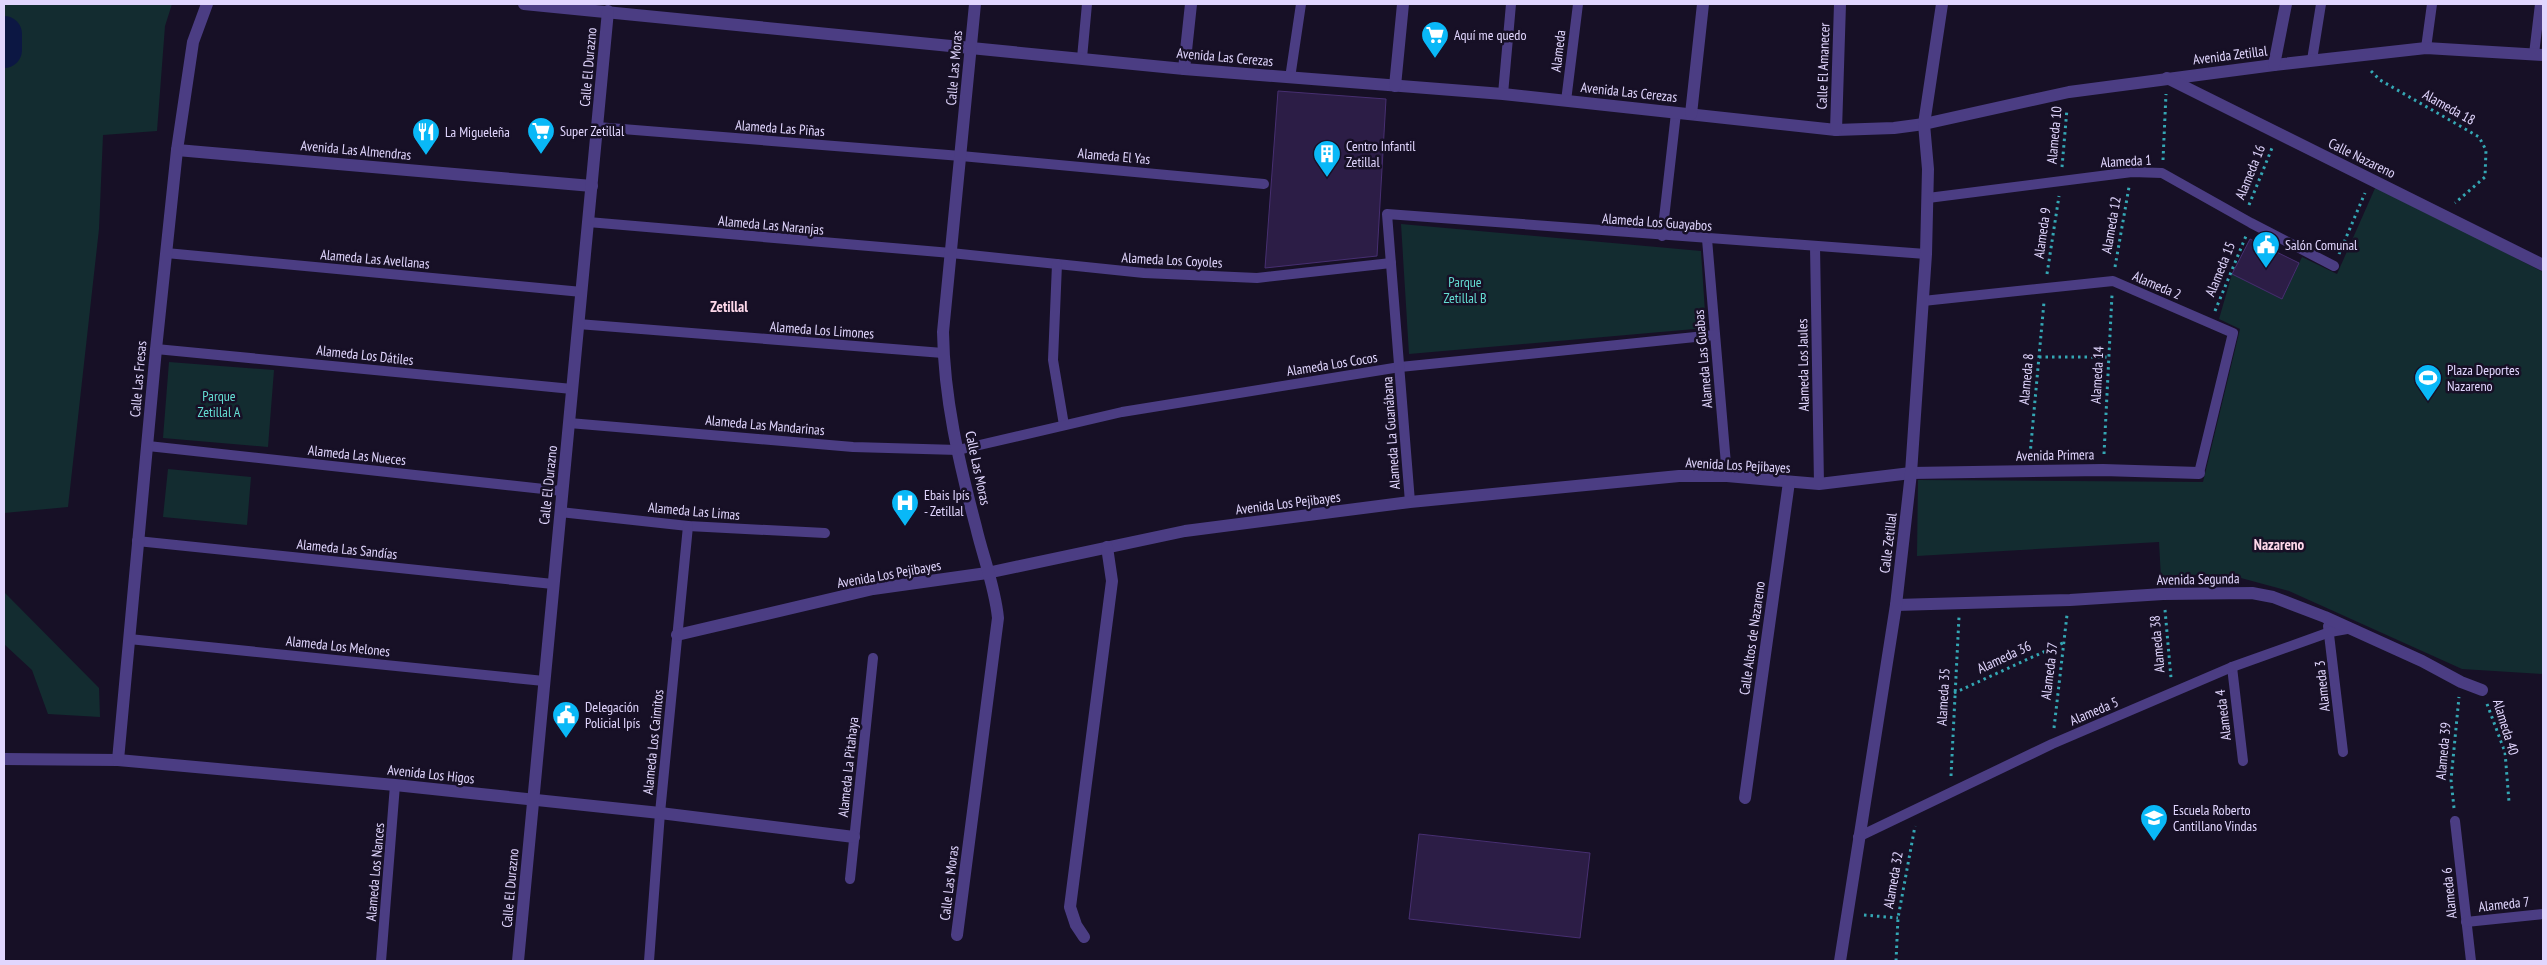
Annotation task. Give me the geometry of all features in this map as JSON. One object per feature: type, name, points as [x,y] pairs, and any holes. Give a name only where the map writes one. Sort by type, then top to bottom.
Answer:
[{"type":"street","name":"Calle Las Fresas","points":[[118,760],[137,541],[177,150],[193,42],[207,4]]},
{"type":"street","name":"Avenida Las Cerezas","points":[[524,4],[608,8],[972,48],[1184,69],[1503,94],[1836,130],[1894,128],[1924,124]]},
{"type":"street","name":"Calle Las Moras","points":[[957,935],[998,618],[996,593],[988,573],[947,399],[943,353],[943,332],[975,4]]},
{"type":"street","points":[[1184,69],[1190,4]]},
{"type":"street","points":[[1395,86],[1403,4]]},
{"type":"street","points":[[1691,114],[1703,4]]},
{"type":"street","name":"Calle El Amanecer","points":[[1836,130],[1840,4]]},
{"type":"street","points":[[1924,124],[1942,4]]},
{"type":"street","points":[[2274,65],[2286,4]]},
{"type":"street","name":"Calle El Durazno","points":[[518,961],[608,8]]},
{"type":"street","name":"Avenida Zetillal","points":[[1924,124],[2069,92],[2312,60],[2426,48],[2539,55]]},
{"type":"street","name":"Calle Nazareno","points":[[2167,78],[2444,214],[2543,265]]},
{"type":"street","name":"Calle Zetillal","points":[[1840,961],[1896,605],[1911,473],[1926,254],[1928,169],[1924,124]]},
{"type":"street","name":"Avenida Las Almendras","points":[[177,150],[592,186]]},
{"type":"street","name":"Avenida Primera","points":[[1911,473],[2103,470],[2199,473]]},
{"type":"street","name":"Avenida Los Pejibayes","points":[[677,636],[873,589],[988,573],[1185,531],[1410,502],[1679,476],[1727,476],[1819,484],[1911,473]]},
{"type":"street","name":"Calle Altos de Nazareno","points":[[1745,798],[1789,482]]},
{"type":"street","points":[[1084,937],[1076,925],[1070,907],[1112,581],[1107,547]]},
{"type":"street","name":"Avenida Segunda","points":[[1896,605],[2070,600],[2164,594],[2252,593],[2273,597],[2325,618],[2422,661],[2460,682],[2482,690]]},
{"type":"street","name":"Avenida Los Higos","points":[[4,759],[118,760],[395,785],[660,813],[854,837]]},
{"type":"lane","points":[[1082,58],[1087,4]]},
{"type":"lane","points":[[1290,78],[1301,4]]},
{"type":"lane","points":[[1503,94],[1511,4]]},
{"type":"lane","name":"Alameda","points":[[1566,101],[1578,4]]},
{"type":"lane","points":[[2312,60],[2321,4]]},
{"type":"lane","points":[[2426,48],[2432,4]]},
{"type":"lane","points":[[2539,55],[2540,4]]},
{"type":"lane","points":[[1662,236],[1676,113]]},
{"type":"lane","name":"Alameda Las Piñas","points":[[597,127],[961,156]]},
{"type":"lane","name":"Alameda El Yas","points":[[961,156],[1264,184]]},
{"type":"lane","name":"Alameda 1","points":[[1928,198],[2132,172],[2162,173],[2247,221],[2334,266]]},
{"type":"lane","name":"Alameda Los Guayabos","points":[[1387,214],[1662,236],[1926,254]]},
{"type":"lane","name":"Alameda La Guanábana","points":[[1387,214],[1410,502]]},
{"type":"lane","name":"Alameda Las Naranjas","points":[[588,222],[951,253]]},
{"type":"lane","name":"Alameda Las Guabas","points":[[1707,239],[1727,476]]},
{"type":"lane","name":"Alameda Los Jaules","points":[[1815,246],[1819,484]]},
{"type":"lane","name":"Alameda Las Avellanas","points":[[166,253],[582,292]]},
{"type":"lane","name":"Alameda Los Coyoles","points":[[951,253],[1144,273],[1257,278],[1391,263]]},
{"type":"lane","points":[[1057,264],[1053,360],[1064,425]]},
{"type":"lane","name":"Alameda 2","points":[[1923,301],[2113,281],[2233,333],[2199,473]]},
{"type":"lane","name":"Alameda Los Limones","points":[[578,324],[943,353]]},
{"type":"lane","name":"Alameda Los Cocos","points":[[958,450],[1122,412],[1400,366],[1715,335]]},
{"type":"lane","name":"Alameda Los Dátiles","points":[[156,348],[572,389]]},
{"type":"lane","name":"Alameda Las Mandarinas","points":[[569,423],[852,447],[958,450]]},
{"type":"lane","name":"Alameda Las Nueces","points":[[148,446],[562,491]]},
{"type":"lane","name":"Alameda Las Limas","points":[[560,512],[688,526],[825,533]]},
{"type":"lane","name":"Alameda Los Caimitos","points":[[649,961],[660,813],[688,526]]},
{"type":"lane","name":"Alameda Las Sandías","points":[[137,541],[554,584]]},
{"type":"lane","name":"Alameda 3","points":[[2325,618],[2330,632],[2343,752]]},
{"type":"lane","name":"Alameda 5","points":[[1858,837],[2052,744],[2232,666],[2330,632],[2347,629]]},
{"type":"lane","name":"Alameda Los Melones","points":[[129,639],[544,681]]},
{"type":"lane","name":"Alameda La Pitahaya","points":[[850,879],[873,658]]},
{"type":"lane","name":"Alameda 4","points":[[2232,666],[2242,761]]},
{"type":"lane","name":"Alameda Los Nances","points":[[381,961],[395,785]]},
{"type":"lane","name":"Alameda 6","points":[[2455,821],[2471,961]]},
{"type":"lane","name":"Alameda 7","points":[[2466,922],[2543,914]]},
{"type":"path","name":"Alameda 18","points":[[2357,55],[2380,80],[2479,137],[2486,150],[2485,177],[2444,214]]},
{"type":"path","points":[[2162,173],[2167,78]]},
{"type":"path","name":"Alameda 10","points":[[2061,181],[2069,92]]},
{"type":"path","name":"Alameda 16","points":[[2247,221],[2278,134]]},
{"type":"path","name":"Alameda 12","points":[[2113,281],[2132,172]]},
{"type":"path","points":[[2334,266],[2371,179]]},
{"type":"path","name":"Alameda 9","points":[[2045,288],[2061,181]]},
{"type":"path","name":"Alameda 15","points":[[2210,323],[2247,221]]},
{"type":"path","name":"Alameda 14","points":[[2103,470],[2113,281]]},
{"type":"path","name":"Alameda 8","points":[[2028,471],[2045,288]]},
{"type":"path","points":[[2039,357],[2109,357]]},
{"type":"path","name":"Alameda 38","points":[[2164,594],[2173,692]]},
{"type":"path","name":"Alameda 37","points":[[2052,744],[2070,600]]},
{"type":"path","name":"Alameda 35","points":[[1951,791],[1954,693],[1960,604]]},
{"type":"path","name":"Alameda 36","points":[[1954,693],[2064,642]]},
{"type":"path","name":"Alameda 39","points":[[2455,821],[2451,780],[2460,682]]},
{"type":"path","name":"Alameda 40","points":[[2482,690],[2505,752],[2509,802]]},
{"type":"path","name":"Alameda 32","points":[[1896,961],[1898,918],[1913,831],[1925,804]]},
{"type":"path","points":[[1847,913],[1898,918]]},
{"type":"green space","points":[[4,4],[172,4],[165,26],[157,131],[103,135],[99,229],[68,507],[4,513]]},
{"type":"green space","points":[[2376,186],[2543,272],[2543,674],[2462,669],[2289,591],[2241,578],[2204,574],[2161,578],[2159,542],[1917,556],[1918,480],[2203,482],[2240,329],[2219,319],[2232,274],[2282,299],[2302,257],[2337,274]]},
{"type":"green space","name":"Parque Zetillal B","points":[[1401,224],[1701,251],[1706,328],[1409,354]]},
{"type":"green space","name":"Parque Zetillal A","points":[[169,362],[274,370],[268,447],[163,438]]},
{"type":"green space","points":[[168,469],[251,477],[247,525],[163,517]]},
{"type":"green space","points":[[4,592],[99,688],[100,717],[48,714],[32,670],[4,644]]},
{"type":"building","name":"Centro Infantil Zetillal","points":[[1278,91],[1386,99],[1377,256],[1265,268]]},
{"type":"building","name":"Salón Comunal","points":[[2250,239],[2299,263],[2282,299],[2232,274]]},
{"type":"building","points":[[1419,834],[1590,853],[1580,938],[1409,919]]},
{"type":"waterway","points":[[4,34],[4,50]]},
{"type":"place","name":"Aquí me quedo","points":[[1435,59]]},
{"type":"place","name":"Super Zetillal","points":[[541,155]]},
{"type":"place","name":"La Migueleña","points":[[426,156]]},
{"type":"place","name":"Centro Infantil Zetillal","points":[[1327,178]]},
{"type":"place","name":"Salón Comunal","points":[[2266,269]]},
{"type":"place","name":"Plaza Deportes Nazareno","points":[[2428,402]]},
{"type":"place","name":"Ebais Ipís - Zetillal","points":[[905,527]]},
{"type":"place","name":"Delegación Policial Ipís","points":[[566,739]]},
{"type":"place","name":"Escuela Roberto Cantillano Vindas","points":[[2154,842]]},
{"type":"district","name":"Zetillal","points":[[729,306]]},
{"type":"district","name":"Nazareno","points":[[2279,544]]}]
